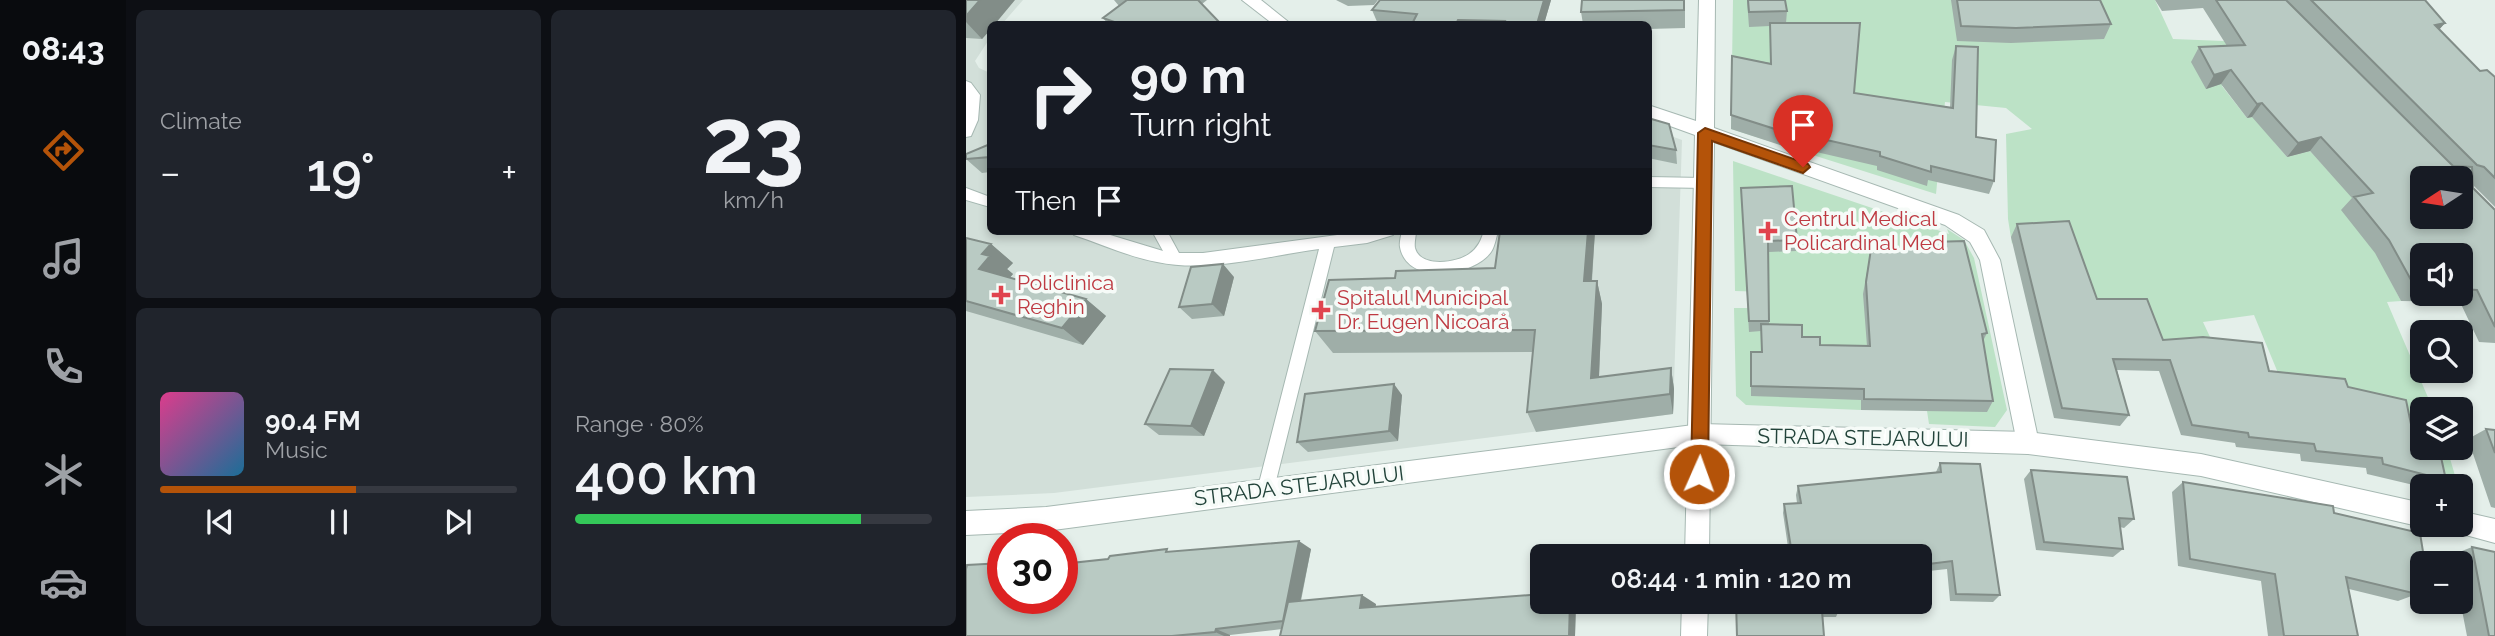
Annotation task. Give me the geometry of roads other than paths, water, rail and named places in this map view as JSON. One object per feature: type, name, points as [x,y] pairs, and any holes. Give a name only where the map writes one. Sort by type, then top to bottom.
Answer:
[{"type":"street","points":[[1251,0],[1279,21]]},
{"type":"street","points":[[1697,544],[1706,0]]},
{"type":"street","points":[[1652,113],[1952,220],[1977,236],[1990,260],[2028,443]]},
{"type":"street","name":"STRADA STEJARULUI","points":[[966,523],[1046,519],[1701,434],[2028,443],[2202,466],[2410,512]]},
{"type":"street","points":[[2473,526],[2495,531]]},
{"type":"street","points":[[1694,636],[1695,614]]},
{"type":"lane","points":[[966,86],[973,95],[971,120],[966,132]]},
{"type":"lane","points":[[1652,182],[1704,183]]},
{"type":"lane","points":[[966,194],[987,201]]},
{"type":"lane","points":[[1091,235],[1154,256],[1175,259],[1203,259],[1366,235]]},
{"type":"lane","points":[[1160,235],[1175,259]]},
{"type":"lane","points":[[1408,235],[1407,247],[1412,257],[1434,268],[1449,268],[1476,257],[1485,247],[1490,235]]},
{"type":"lane","points":[[1266,491],[1328,242]]},
{"type":"place","name":"Centrul Medical Policardinal Med","points":[[1768,231]]},
{"type":"place","name":"Policlinica Reghin","points":[[1001,295]]},
{"type":"place","name":"Spitalul Municipal Dr. Eugen Nicoară","points":[[1321,310]]}]
